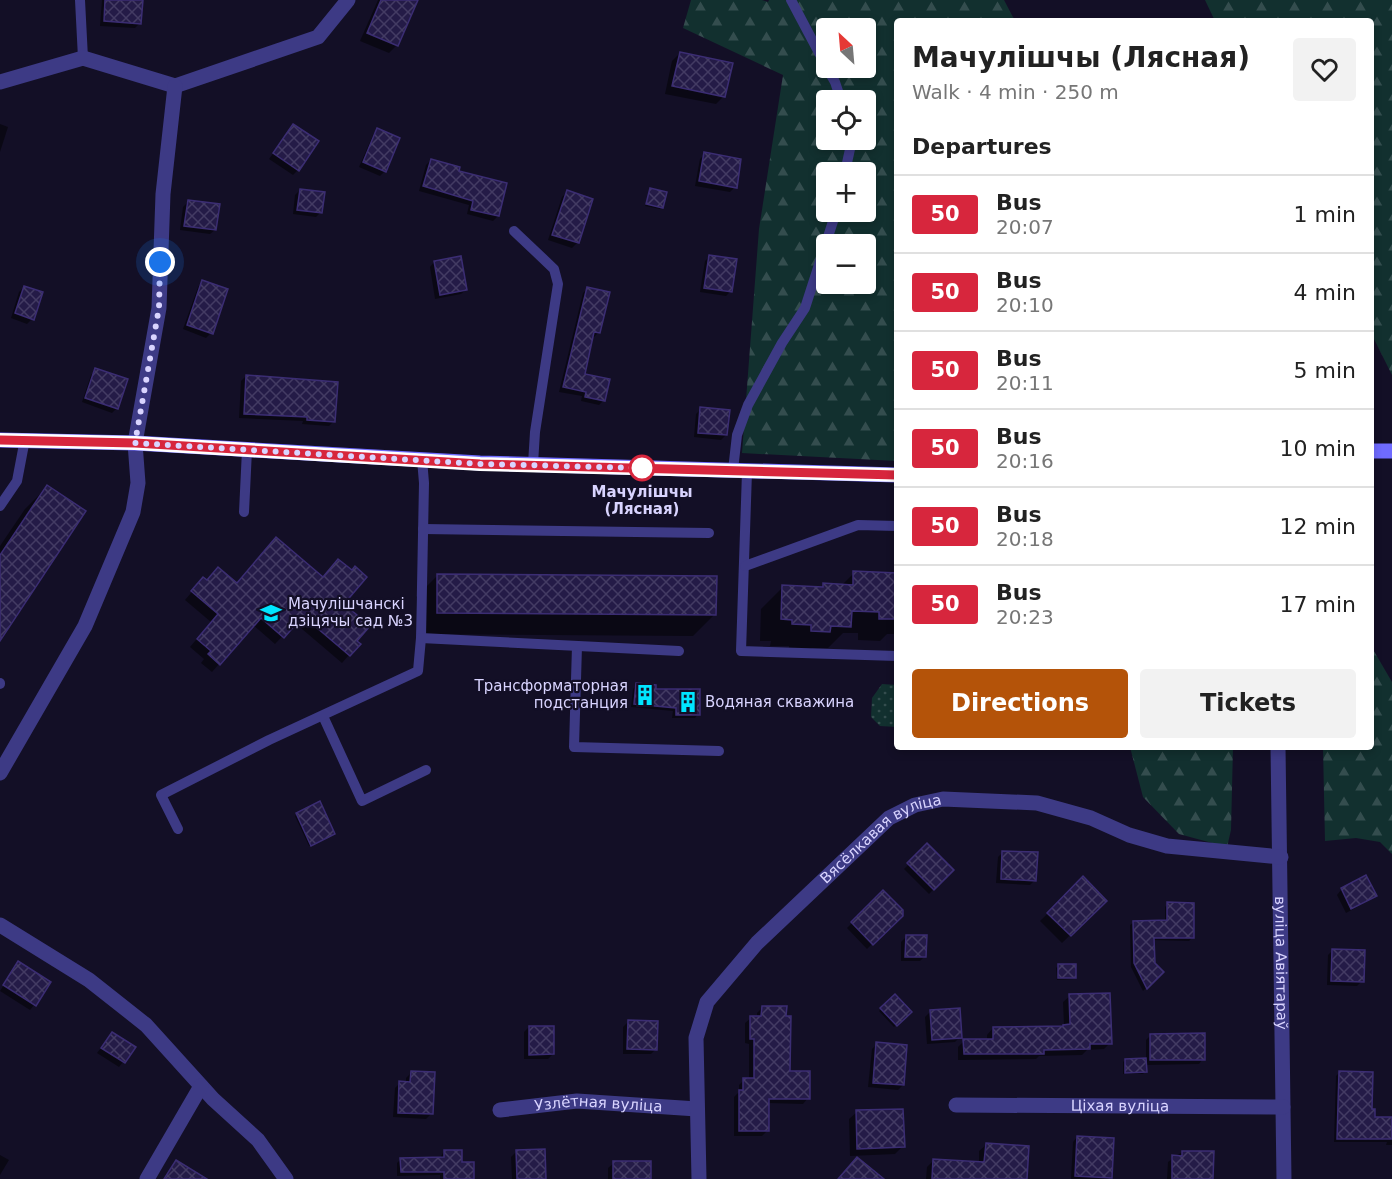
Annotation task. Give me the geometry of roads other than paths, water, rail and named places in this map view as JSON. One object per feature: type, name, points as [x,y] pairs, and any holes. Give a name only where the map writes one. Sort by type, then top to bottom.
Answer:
[{"type":"main road","points":[[0,440],[135,443],[480,464],[894,475]]},
{"type":"main road","points":[[1374,451],[1392,451]]},
{"type":"street","points":[[0,82],[83,58],[175,86],[318,37],[348,0]]},
{"type":"street","points":[[0,773],[85,626],[133,512],[138,483],[135,443],[159,308],[163,194],[175,86]]},
{"type":"street","name":"вуліца Авіятараў","points":[[1278,750],[1284,1179]]},
{"type":"street","name":"Вясёлкавая вуліца","points":[[699,1179],[696,1038],[706,1002],[757,943],[889,818],[915,805],[943,799],[1037,803],[1091,818],[1129,835],[1167,846],[1281,857]]},
{"type":"street","points":[[0,925],[89,980],[146,1025],[201,1086],[258,1140],[285,1179]]},
{"type":"street","points":[[147,1179],[201,1086]]},
{"type":"street","name":"Узлётная вуліца","points":[[500,1110],[576,1101],[697,1109]]},
{"type":"street","name":"Ціхая вуліца","points":[[956,1105],[1283,1107]]},
{"type":"lane","points":[[80,0],[83,58]]},
{"type":"lane","points":[[790,0],[816,47]]},
{"type":"lane","points":[[833,222],[805,308],[782,343],[748,405],[737,435],[745,566],[741,651],[894,656]]},
{"type":"lane","points":[[514,231],[554,269],[558,284],[535,432],[533,464]]},
{"type":"lane","points":[[0,506],[17,481],[25,440]]},
{"type":"lane","points":[[244,512],[247,450]]},
{"type":"lane","points":[[178,829],[161,795],[269,740],[418,671],[421,638],[422,459]]},
{"type":"lane","points":[[745,566],[858,525],[894,526]]},
{"type":"lane","points":[[423,529],[709,532]]},
{"type":"lane","points":[[421,638],[679,651]]},
{"type":"lane","points":[[577,646],[574,747],[718,751]]},
{"type":"lane","points":[[323,716],[362,801],[426,770]]},
{"type":"place","name":"Мачулішчы (Лясная)","points":[[642,468]]},
{"type":"place","name":"Мачулішчанскі дзіцячы сад №3","points":[[271,613]]},
{"type":"place","name":"Трансформаторная подстанция","points":[[645,695]]},
{"type":"place","name":"Водяная скважина","points":[[688,702]]}]
